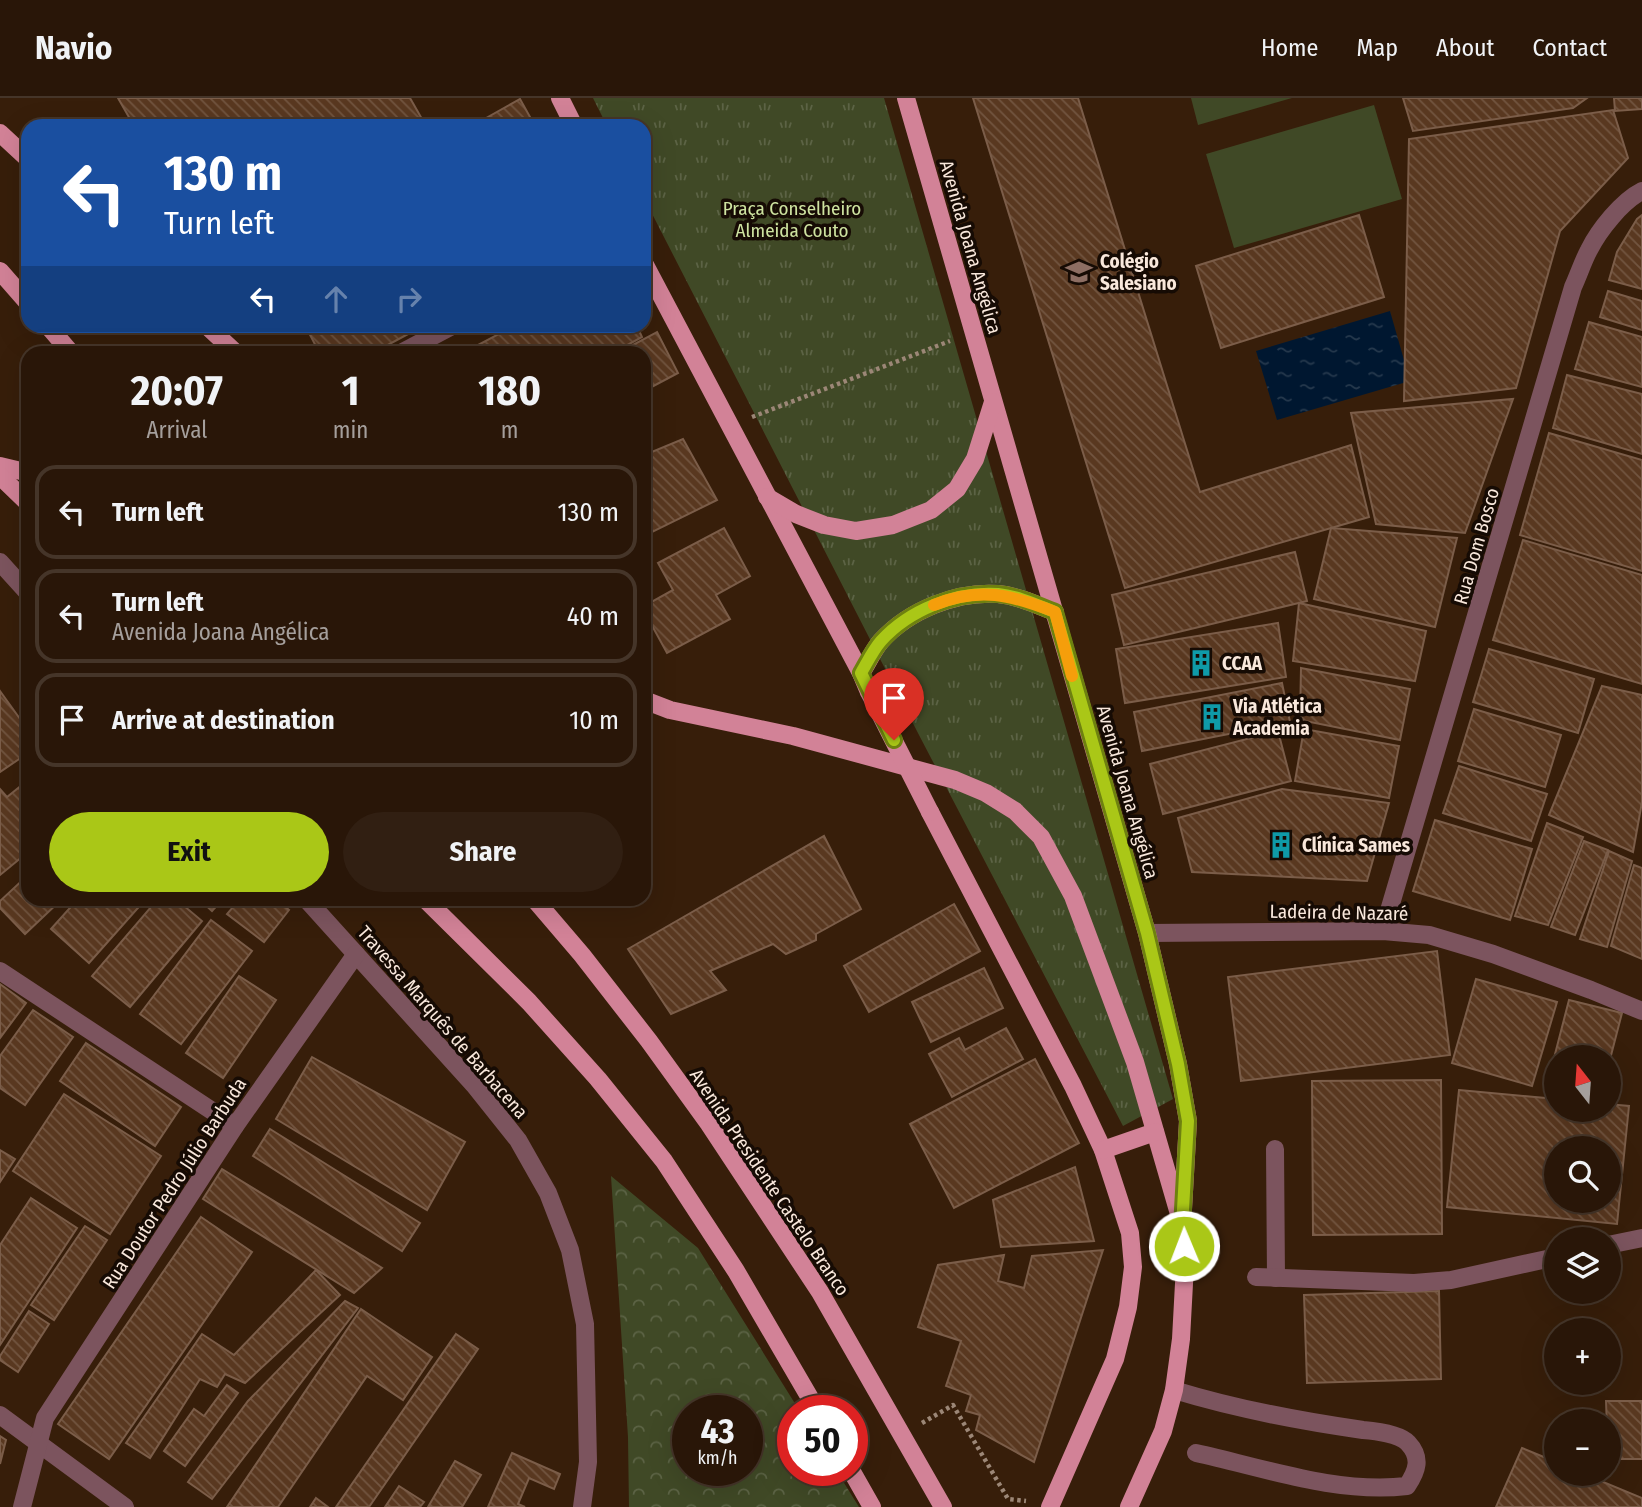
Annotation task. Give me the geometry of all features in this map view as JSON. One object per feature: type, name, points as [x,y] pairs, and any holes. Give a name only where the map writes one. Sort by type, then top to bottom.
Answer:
[{"type":"main road","points":[[560,98],[570,119]]},
{"type":"main road","name":"Avenida Joana Angélica","points":[[906,98],[1147,933],[1178,1064],[1188,1121],[1182,1227],[1185,1265],[1181,1339],[1174,1390],[1163,1431],[1129,1507]]},
{"type":"main road","points":[[0,133],[21,152]]},
{"type":"main road","points":[[0,271],[21,295]]},
{"type":"main road","points":[[651,276],[861,673],[930,812],[1067,1074],[1103,1150],[1130,1233],[1133,1267],[1128,1307],[1115,1359],[1050,1507]]},
{"type":"main road","points":[[214,333],[228,346]]},
{"type":"main road","points":[[767,497],[796,514],[824,525],[856,531],[893,524],[931,510],[957,489],[975,459],[993,402]]},
{"type":"main road","points":[[0,466],[21,471]]},
{"type":"main road","points":[[0,476],[21,496]]},
{"type":"main road","points":[[861,673],[880,641],[910,616],[942,602],[975,594],[1000,594],[1055,612]]},
{"type":"main road","points":[[651,703],[670,710],[793,736],[955,780],[986,793],[1015,811],[1041,837],[1073,896],[1135,1062],[1182,1227]]},
{"type":"main road","points":[[432,906],[528,1002],[598,1079],[664,1161],[736,1271],[808,1395]]},
{"type":"main road","name":"Avenida Presidente Castelo Branco","points":[[539,906],[582,955],[709,1125],[820,1292],[943,1507]]},
{"type":"main road","points":[[1103,1150],[1155,1132]]},
{"type":"main road","points":[[860,1486],[872,1507]]},
{"type":"street","name":"Rua Dom Bosco","points":[[1383,931],[1573,286],[1590,248],[1605,226],[1613,215],[1642,191]]},
{"type":"street","points":[[414,346],[439,333]]},
{"type":"street","points":[[0,562],[21,585]]},
{"type":"street","name":"Travessa Marquês de Barbacena","points":[[312,906],[474,1085],[519,1140],[548,1193],[570,1250],[585,1324],[588,1462],[582,1507]]},
{"type":"street","name":"Ladeira de Nazaré","points":[[1147,933],[1383,931],[1429,935],[1493,954],[1642,1012]]},
{"type":"street","name":"Rua Doutor Pedro Júlio Barbuda","points":[[22,1507],[45,1418],[235,1126],[356,954]]},
{"type":"street","points":[[0,971],[235,1126]]},
{"type":"street","points":[[1275,1149],[1276,1278]]},
{"type":"street","points":[[1621,1242],[1642,1238]]},
{"type":"street","points":[[1256,1277],[1414,1283],[1451,1280],[1544,1260]]},
{"type":"street","points":[[1174,1390],[1317,1424],[1384,1433],[1407,1440],[1417,1456],[1415,1473],[1407,1486],[1368,1488],[1301,1479],[1196,1453]]},
{"type":"street","points":[[0,1415],[125,1507]]},
{"type":"path","points":[[729,426],[974,332]]},
{"type":"path","points":[[902,1434],[953,1405],[1008,1499]]},
{"type":"green space","name":"Praça Conselheiro Almeida Couto","points":[[593,98],[884,98],[1173,1099],[1123,1126],[651,212],[651,119],[604,119]]},
{"type":"green space","points":[[1191,98],[1292,98],[1198,125]]},
{"type":"green space","points":[[1374,105],[1402,199],[1234,248],[1206,154]]},
{"type":"green space","points":[[611,1176],[698,1248],[790,1395],[777,1395],[777,1486],[846,1486],[859,1507],[629,1507],[628,1437]]},
{"type":"water","points":[[1390,311],[1410,381],[1277,420],[1256,351]]},
{"type":"building","points":[[118,98],[410,98],[422,119],[130,119]]},
{"type":"building","name":"Colégio Salesiano","points":[[973,98],[1078,98],[1200,492],[1351,445],[1369,517],[1125,588]]},
{"type":"building","points":[[1403,98],[1587,98],[1573,108],[1413,131]]},
{"type":"building","points":[[1614,98],[1642,98],[1642,109],[1615,111]]},
{"type":"building","points":[[520,99],[531,119],[484,119]]},
{"type":"building","points":[[1613,110],[1628,158],[1560,231],[1516,388],[1404,401],[1409,139]]},
{"type":"building","points":[[1359,215],[1384,297],[1221,348],[1196,266]]},
{"type":"building","points":[[1642,215],[1642,289],[1609,280],[1617,252]]},
{"type":"building","points":[[1608,291],[1642,301],[1642,330],[1600,317]]},
{"type":"building","points":[[1589,322],[1642,337],[1642,387],[1575,369]]},
{"type":"building","points":[[657,332],[678,373],[651,387],[651,346],[631,346]]},
{"type":"building","points":[[309,333],[410,333],[386,346],[316,346]]},
{"type":"building","points":[[501,333],[640,333],[642,337],[626,346],[476,346]]},
{"type":"building","points":[[1567,375],[1642,394],[1642,454],[1553,428]]},
{"type":"building","points":[[1513,399],[1465,533],[1376,524],[1351,413]]},
{"type":"building","points":[[1549,433],[1642,460],[1642,571],[1520,535]]},
{"type":"building","points":[[683,439],[717,500],[651,533],[651,452]]},
{"type":"building","points":[[724,528],[750,576],[716,595],[730,619],[667,653],[651,624],[651,602],[673,590],[658,563]]},
{"type":"building","points":[[1331,528],[1457,538],[1435,627],[1314,599]]},
{"type":"building","points":[[1523,540],[1642,575],[1642,684],[1493,640]]},
{"type":"building","points":[[1295,552],[1307,601],[1124,645],[1112,595]]},
{"type":"building","points":[[1299,603],[1426,631],[1415,681],[1293,661]]},
{"type":"building","name":"CCAA","points":[[1278,623],[1286,677],[1125,703],[1116,649]]},
{"type":"building","points":[[1489,649],[1594,679],[1578,733],[1473,702]]},
{"type":"building","points":[[1301,668],[1410,689],[1400,740],[1300,720]]},
{"type":"building","name":"Via Atlética Academia","points":[[1282,683],[1290,722],[1142,751],[1134,712]]},
{"type":"building","points":[[1602,686],[1642,695],[1642,802],[1633,852],[1549,815]]},
{"type":"building","points":[[0,691],[21,720],[21,758],[0,772]]},
{"type":"building","points":[[1474,709],[1561,735],[1545,787],[1458,761]]},
{"type":"building","points":[[1304,729],[1399,746],[1389,798],[1295,781]]},
{"type":"building","points":[[1278,731],[1291,781],[1163,814],[1150,764]]},
{"type":"building","points":[[1459,766],[1547,794],[1531,841],[1443,813]]},
{"type":"building","points":[[21,786],[21,858],[0,875],[0,789],[7,797]]},
{"type":"building","name":"Clínica Sames","points":[[1282,789],[1389,803],[1367,881],[1192,872],[1178,818]]},
{"type":"building","points":[[1435,820],[1532,849],[1510,920],[1413,891]]},
{"type":"building","points":[[1547,823],[1583,837],[1548,925],[1515,916]]},
{"type":"building","points":[[824,836],[861,909],[816,934],[816,940],[786,954],[773,944],[710,971],[726,990],[671,1014],[628,949]]},
{"type":"building","points":[[1584,841],[1608,850],[1575,935],[1551,927]]},
{"type":"building","points":[[1609,851],[1632,861],[1607,947],[1580,939]]},
{"type":"building","points":[[1634,865],[1642,868],[1642,959],[1611,946]]},
{"type":"building","points":[[21,882],[21,906],[55,906],[25,934],[0,908],[0,901]]},
{"type":"building","points":[[954,904],[980,951],[869,1012],[844,966]]},
{"type":"building","points":[[72,906],[140,906],[89,963],[51,929]]},
{"type":"building","points":[[152,906],[184,906],[202,921],[130,1007],[92,976]]},
{"type":"building","points":[[234,906],[284,906],[289,910],[264,942],[227,914]]},
{"type":"building","points":[[211,920],[252,951],[181,1044],[140,1014]]},
{"type":"building","points":[[1437,951],[1450,1055],[1241,1081],[1228,977]]},
{"type":"building","points":[[984,968],[1003,1008],[931,1042],[912,1002]]},
{"type":"building","points":[[239,976],[276,1000],[223,1078],[186,1053]]},
{"type":"building","points":[[1476,979],[1557,1002],[1532,1086],[1452,1063]]},
{"type":"building","points":[[0,984],[26,1003],[0,1038]]},
{"type":"building","points":[[1569,1000],[1622,1013],[1614,1045],[1557,1045]]},
{"type":"building","points":[[33,1010],[73,1037],[25,1105],[0,1088],[0,1056]]},
{"type":"building","points":[[1006,1028],[1023,1059],[952,1097],[929,1054],[959,1038],[965,1050]]},
{"type":"building","points":[[86,1043],[181,1107],[155,1146],[60,1081]]},
{"type":"building","points":[[312,1057],[465,1142],[427,1210],[276,1119]]},
{"type":"building","points":[[1035,1059],[1079,1143],[954,1208],[910,1124]]},
{"type":"building","points":[[1441,1080],[1442,1234],[1313,1235],[1312,1081]]},
{"type":"building","points":[[1459,1090],[1544,1098],[1544,1122],[1621,1122],[1621,1105],[1629,1106],[1621,1185],[1621,1136],[1544,1136],[1544,1213],[1618,1213],[1617,1224],[1447,1207]]},
{"type":"building","points":[[64,1094],[161,1156],[110,1234],[13,1171]]},
{"type":"building","points":[[270,1129],[420,1223],[402,1251],[253,1156]]},
{"type":"building","points":[[0,1150],[15,1159],[0,1182]]},
{"type":"building","points":[[1075,1167],[1094,1241],[1001,1247],[993,1200]]},
{"type":"building","points":[[222,1169],[382,1268],[354,1293],[203,1199]]},
{"type":"building","points":[[31,1198],[77,1228],[0,1345],[0,1245]]},
{"type":"building","points":[[201,1217],[252,1252],[109,1459],[58,1424]]},
{"type":"building","points":[[85,1226],[107,1240],[54,1320],[31,1305]]},
{"type":"building","points":[[1103,1250],[1034,1462],[976,1430],[980,1415],[966,1411],[971,1395],[946,1386],[961,1341],[918,1327],[938,1265],[1004,1255],[998,1281],[1024,1288],[1032,1256]]},
{"type":"building","points":[[316,1270],[340,1295],[245,1383],[225,1374],[217,1387],[200,1379],[150,1458],[126,1443],[202,1334],[234,1355]]},
{"type":"building","points":[[1439,1291],[1441,1379],[1307,1383],[1304,1295]]},
{"type":"building","points":[[345,1301],[358,1308],[212,1499],[188,1482],[248,1401]]},
{"type":"building","points":[[361,1309],[432,1357],[403,1400],[367,1376],[278,1507],[227,1507]]},
{"type":"building","points":[[29,1311],[49,1324],[18,1372],[0,1360],[0,1356]]},
{"type":"building","points":[[456,1334],[478,1349],[369,1507],[336,1507]]},
{"type":"building","points":[[227,1385],[238,1393],[185,1466],[164,1451],[194,1409],[204,1416]]},
{"type":"building","points":[[1606,1401],[1642,1401],[1642,1459],[1621,1459],[1621,1409],[1606,1409]]},
{"type":"building","points":[[0,1436],[6,1440],[0,1464]]},
{"type":"building","points":[[1522,1448],[1544,1457],[1544,1486],[1613,1486],[1642,1498],[1642,1507],[1496,1507]]},
{"type":"building","points":[[512,1453],[560,1474],[554,1489],[529,1478],[518,1504],[525,1507],[488,1507]]},
{"type":"building","points":[[455,1461],[481,1475],[462,1507],[428,1507]]},
{"type":"building","points":[[399,1486],[424,1502],[420,1507],[385,1507]]},
{"type":"building","points":[[316,1498],[328,1507],[310,1507]]},
{"type":"slow traffic","points":[[934,605],[975,594],[1000,594],[1055,612],[1072,676]]},
{"type":"place","name":"Colégio Salesiano","points":[[1079,272]]},
{"type":"place","name":"CCAA","points":[[1201,663]]},
{"type":"place","name":"Via Atlética Academia","points":[[1212,717]]},
{"type":"place","name":"Clínica Sames","points":[[1281,845]]},
{"type":"route","points":[[894,740],[861,673],[880,641],[910,616],[942,602],[975,594],[1000,594],[1055,612],[1147,933],[1178,1064],[1188,1121],[1182,1227],[1184,1246]]}]
